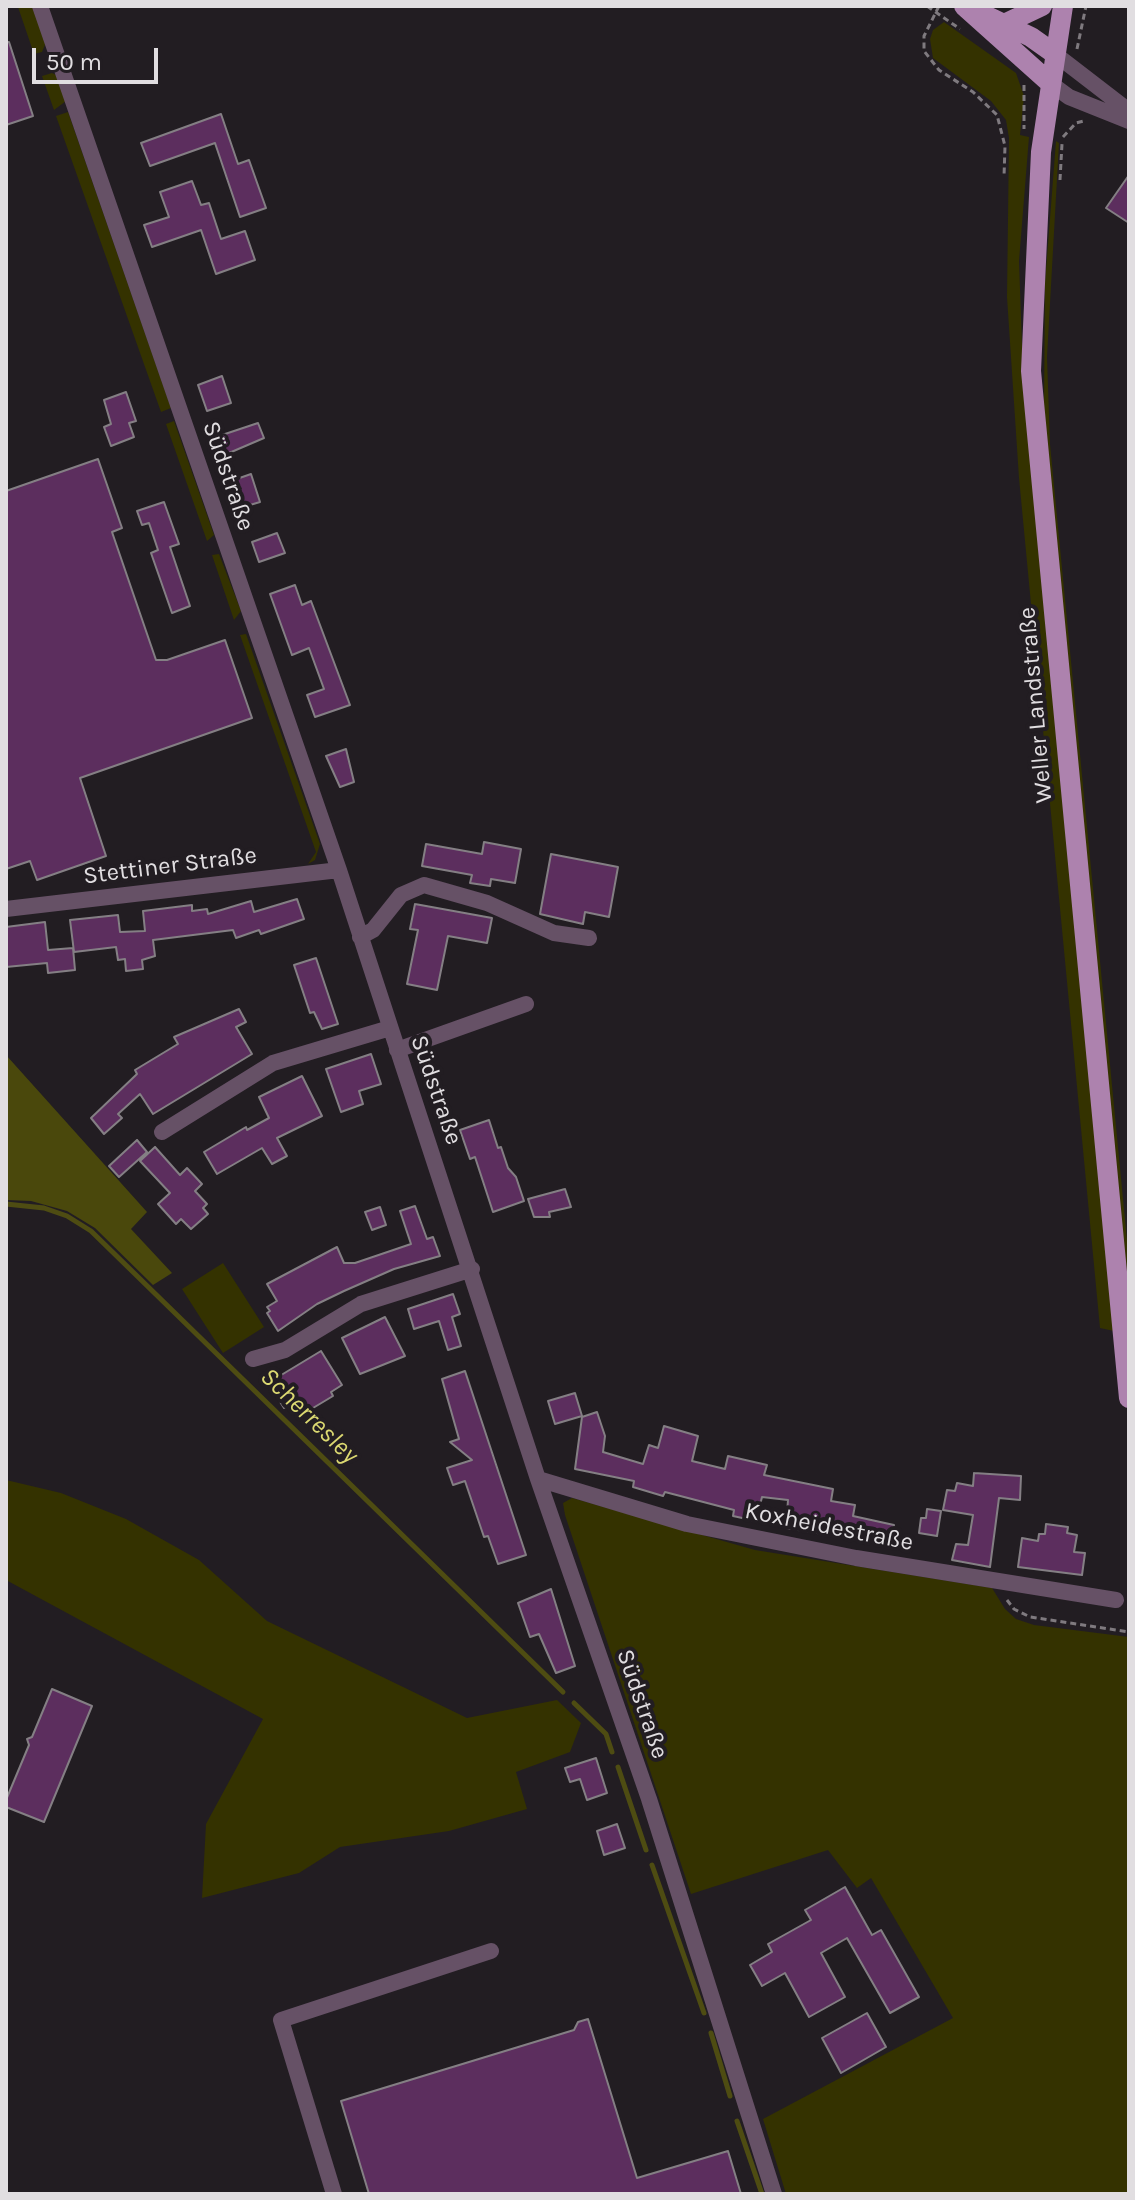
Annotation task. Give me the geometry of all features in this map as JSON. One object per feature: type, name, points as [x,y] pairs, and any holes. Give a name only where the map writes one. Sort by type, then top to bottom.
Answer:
[{"type":"main road","points":[[1050,83],[964,6],[1004,24],[1055,54]]},
{"type":"main road","points":[[1004,24],[1042,6]]},
{"type":"main road","name":"Weller Landstraße","points":[[1063,6],[1043,135],[1034,250],[1031,371],[1129,1398]]},
{"type":"street","name":"Südstraße","points":[[40,6],[339,870],[472,1269],[538,1479],[649,1799],[774,2194]]},
{"type":"street","points":[[1055,54],[1129,111]]},
{"type":"street","points":[[1050,83],[1069,97],[1129,121]]},
{"type":"street","name":"Stettiner Straße","points":[[6,909],[339,870]]},
{"type":"street","points":[[360,937],[373,930],[401,895],[424,885],[440,887],[487,903],[554,933],[589,938]]},
{"type":"street","points":[[397,1050],[526,1004]]},
{"type":"street","points":[[162,1132],[273,1063],[390,1028]]},
{"type":"street","points":[[253,1359],[285,1350],[361,1304],[472,1269]]},
{"type":"street","name":"Koxheidestraße","points":[[538,1479],[687,1524],[993,1581],[1116,1600]]},
{"type":"street","points":[[334,2194],[281,2020],[491,1951]]},
{"type":"path","points":[[927,6],[969,35]]},
{"type":"path","points":[[939,6],[924,36],[924,51],[939,70],[973,92],[997,115],[1005,146],[1004,177]]},
{"type":"path","points":[[1022,78],[1027,94],[1024,133],[1063,137],[1060,182]]},
{"type":"path","points":[[993,1581],[1014,1609],[1030,1617],[1129,1632]]},
{"type":"shaded area","points":[[18,7],[34,8],[46,42],[42,52],[34,54]]},
{"type":"shaded area","points":[[944,22],[1016,73],[1024,96],[1020,135],[1029,137],[1019,261],[1023,373],[1114,1331],[1100,1328],[1019,478],[1007,297],[1009,138],[1006,120],[991,101],[933,58],[930,39],[933,30]]},
{"type":"shaded area","points":[[52,73],[58,76],[66,101],[54,110],[42,76]]},
{"type":"shaded area","points":[[68,112],[171,408],[161,412],[56,116]]},
{"type":"shaded area","points":[[1056,141],[1059,143],[1047,357],[1050,444],[1129,1261],[1129,1306],[1044,408],[1045,283]]},
{"type":"shaded area","points":[[174,421],[214,535],[207,541],[166,424]]},
{"type":"shaded area","points":[[219,554],[241,611],[234,620],[212,555]]},
{"type":"shaded area","points":[[246,634],[320,844],[315,860],[308,864],[316,852],[240,635]]},
{"type":"shaded area","points":[[6,1055],[147,1212],[131,1229],[172,1273],[153,1285],[95,1228],[67,1211],[31,1201],[6,1200]]},
{"type":"shaded area","points":[[223,1263],[264,1327],[223,1353],[182,1289]]},
{"type":"shaded area","points":[[6,1480],[61,1493],[126,1519],[199,1560],[267,1621],[467,1718],[557,1700],[581,1723],[570,1752],[516,1772],[527,1809],[449,1831],[340,1847],[299,1873],[202,1898],[206,1824],[263,1719],[6,1580]]},
{"type":"shaded area","points":[[572,1498],[755,1550],[992,1588],[1005,1609],[1016,1619],[1034,1625],[1129,1637],[1129,2194],[786,2194],[763,2119],[953,2018],[871,1878],[857,1888],[828,1850],[691,1894],[565,1515],[563,1503]]},
{"type":"building","points":[[6,42],[9,42],[33,116],[6,125]]},
{"type":"building","points":[[221,114],[238,164],[249,160],[266,208],[240,217],[215,143],[150,166],[141,143]]},
{"type":"building","points":[[1129,175],[1129,223],[1106,208]]},
{"type":"building","points":[[192,181],[201,205],[209,203],[221,239],[245,231],[255,260],[216,274],[201,230],[152,247],[144,225],[169,217],[160,192]]},
{"type":"building","points":[[222,376],[231,403],[207,411],[198,385]]},
{"type":"building","points":[[126,392],[136,421],[129,423],[134,437],[111,446],[104,427],[111,424],[104,400]]},
{"type":"building","points":[[258,423],[264,438],[222,456],[216,437]]},
{"type":"building","points":[[98,459],[122,528],[112,532],[156,660],[167,660],[225,640],[252,718],[80,778],[106,856],[37,880],[30,861],[6,869],[6,491]]},
{"type":"building","points":[[251,474],[260,502],[240,508],[231,481]]},
{"type":"building","points":[[164,502],[179,544],[170,547],[190,606],[172,613],[151,553],[158,550],[149,523],[142,525],[137,511]]},
{"type":"building","points":[[277,533],[285,553],[259,562],[252,542]]},
{"type":"building","points":[[295,585],[302,605],[311,601],[350,705],[315,717],[307,695],[324,689],[309,648],[292,655],[270,594]]},
{"type":"building","points":[[346,749],[354,782],[340,787],[326,756]]},
{"type":"building","points":[[484,842],[521,849],[515,883],[491,879],[490,886],[470,883],[472,875],[422,866],[426,844],[482,854]]},
{"type":"building","points":[[551,854],[618,867],[609,917],[585,912],[583,924],[540,914]]},
{"type":"building","points":[[297,899],[304,919],[261,934],[259,930],[236,938],[233,930],[153,940],[155,956],[142,960],[143,969],[126,971],[125,959],[118,960],[116,947],[74,952],[70,920],[118,915],[120,932],[145,931],[143,911],[192,905],[192,911],[207,909],[208,914],[251,901],[254,912]]},
{"type":"building","points":[[415,904],[492,918],[487,943],[448,936],[437,990],[407,984],[418,930],[410,929]]},
{"type":"building","points":[[45,922],[48,950],[73,948],[75,970],[48,973],[47,963],[6,967],[6,927]]},
{"type":"building","points":[[316,958],[338,1024],[322,1029],[314,1012],[310,1013],[294,965]]},
{"type":"building","points":[[239,1009],[246,1022],[236,1027],[252,1054],[153,1114],[140,1094],[118,1114],[122,1118],[104,1134],[91,1118],[137,1074],[135,1070],[178,1044],[174,1037]]},
{"type":"building","points":[[371,1054],[381,1084],[359,1091],[363,1104],[341,1112],[326,1069]]},
{"type":"building","points":[[302,1076],[322,1116],[277,1138],[287,1156],[272,1164],[262,1148],[217,1174],[204,1152],[246,1127],[247,1130],[269,1118],[259,1097]]},
{"type":"building","points":[[489,1120],[498,1148],[501,1147],[508,1168],[516,1177],[524,1201],[493,1212],[475,1157],[470,1159],[460,1130]]},
{"type":"building","points":[[137,1140],[147,1152],[119,1177],[109,1166]]},
{"type":"building","points":[[155,1147],[180,1175],[187,1168],[202,1184],[195,1191],[207,1204],[203,1208],[208,1214],[191,1229],[181,1219],[176,1224],[158,1204],[170,1193],[140,1161]]},
{"type":"building","points":[[565,1189],[571,1207],[549,1212],[550,1217],[534,1217],[528,1199]]},
{"type":"building","points":[[415,1206],[427,1239],[433,1237],[440,1256],[394,1269],[344,1291],[317,1304],[278,1331],[267,1313],[270,1311],[267,1307],[277,1301],[267,1284],[337,1247],[344,1263],[355,1263],[411,1244],[400,1211]]},
{"type":"building","points":[[380,1207],[386,1225],[372,1230],[365,1212]]},
{"type":"building","points":[[453,1294],[460,1314],[452,1317],[461,1346],[448,1350],[439,1321],[414,1329],[408,1309]]},
{"type":"building","points":[[385,1317],[405,1356],[360,1374],[342,1338]]},
{"type":"building","points":[[321,1351],[342,1385],[331,1392],[333,1396],[298,1417],[291,1404],[284,1408],[268,1383]]},
{"type":"building","points":[[465,1371],[526,1555],[498,1564],[488,1536],[484,1537],[465,1481],[453,1485],[447,1468],[472,1460],[450,1442],[459,1439],[442,1379]]},
{"type":"building","points":[[575,1393],[582,1416],[555,1424],[548,1401]]},
{"type":"building","points":[[597,1412],[605,1436],[603,1452],[643,1464],[649,1445],[658,1448],[664,1426],[698,1436],[692,1461],[725,1469],[728,1456],[767,1465],[764,1475],[833,1489],[831,1501],[855,1505],[853,1516],[894,1525],[890,1545],[786,1528],[788,1500],[762,1497],[756,1521],[733,1516],[734,1510],[633,1487],[634,1481],[575,1469],[582,1417]]},
{"type":"building","points":[[974,1473],[1021,1476],[1020,1500],[999,1498],[990,1567],[952,1560],[956,1544],[968,1545],[973,1515],[943,1510],[947,1490],[955,1491],[957,1483],[973,1486]]},
{"type":"building","points":[[927,1509],[941,1511],[937,1536],[919,1533],[921,1518],[926,1518]]},
{"type":"building","points":[[1046,1524],[1068,1527],[1067,1533],[1077,1535],[1074,1552],[1085,1553],[1082,1575],[1018,1567],[1022,1538],[1038,1541],[1039,1534],[1045,1534]]},
{"type":"building","points":[[551,1589],[575,1666],[556,1673],[539,1634],[530,1637],[518,1603]]},
{"type":"building","points":[[52,1689],[92,1706],[44,1822],[6,1807],[6,1800],[29,1745],[27,1739],[32,1737]]},
{"type":"building","points":[[596,1758],[607,1793],[587,1800],[580,1779],[570,1782],[565,1768]]},
{"type":"building","points":[[617,1824],[625,1848],[604,1855],[597,1831]]},
{"type":"building","points":[[845,1887],[872,1935],[881,1930],[919,1997],[890,2013],[847,1938],[821,1953],[845,1997],[809,2017],[785,1973],[762,1986],[750,1965],[772,1952],[768,1944],[811,1920],[805,1910]]},
{"type":"building","points":[[867,2013],[886,2047],[841,2073],[822,2038]]},
{"type":"building","points":[[588,2019],[637,2178],[728,2151],[741,2194],[369,2194],[341,2101],[574,2030],[578,2022]]},
{"type":"waterway","name":"Scherresley","points":[[6,1204],[44,1208],[67,1216],[91,1231],[563,1692]]},
{"type":"waterway","name":"Scherresley","points":[[574,1703],[606,1734],[612,1752]]},
{"type":"waterway","name":"Scherresley","points":[[618,1767],[646,1850]]},
{"type":"waterway","name":"Scherresley","points":[[652,1865],[704,2013]]},
{"type":"waterway","name":"Scherresley","points":[[711,2033],[730,2096]]},
{"type":"waterway","name":"Scherresley","points":[[737,2121],[762,2194]]}]
